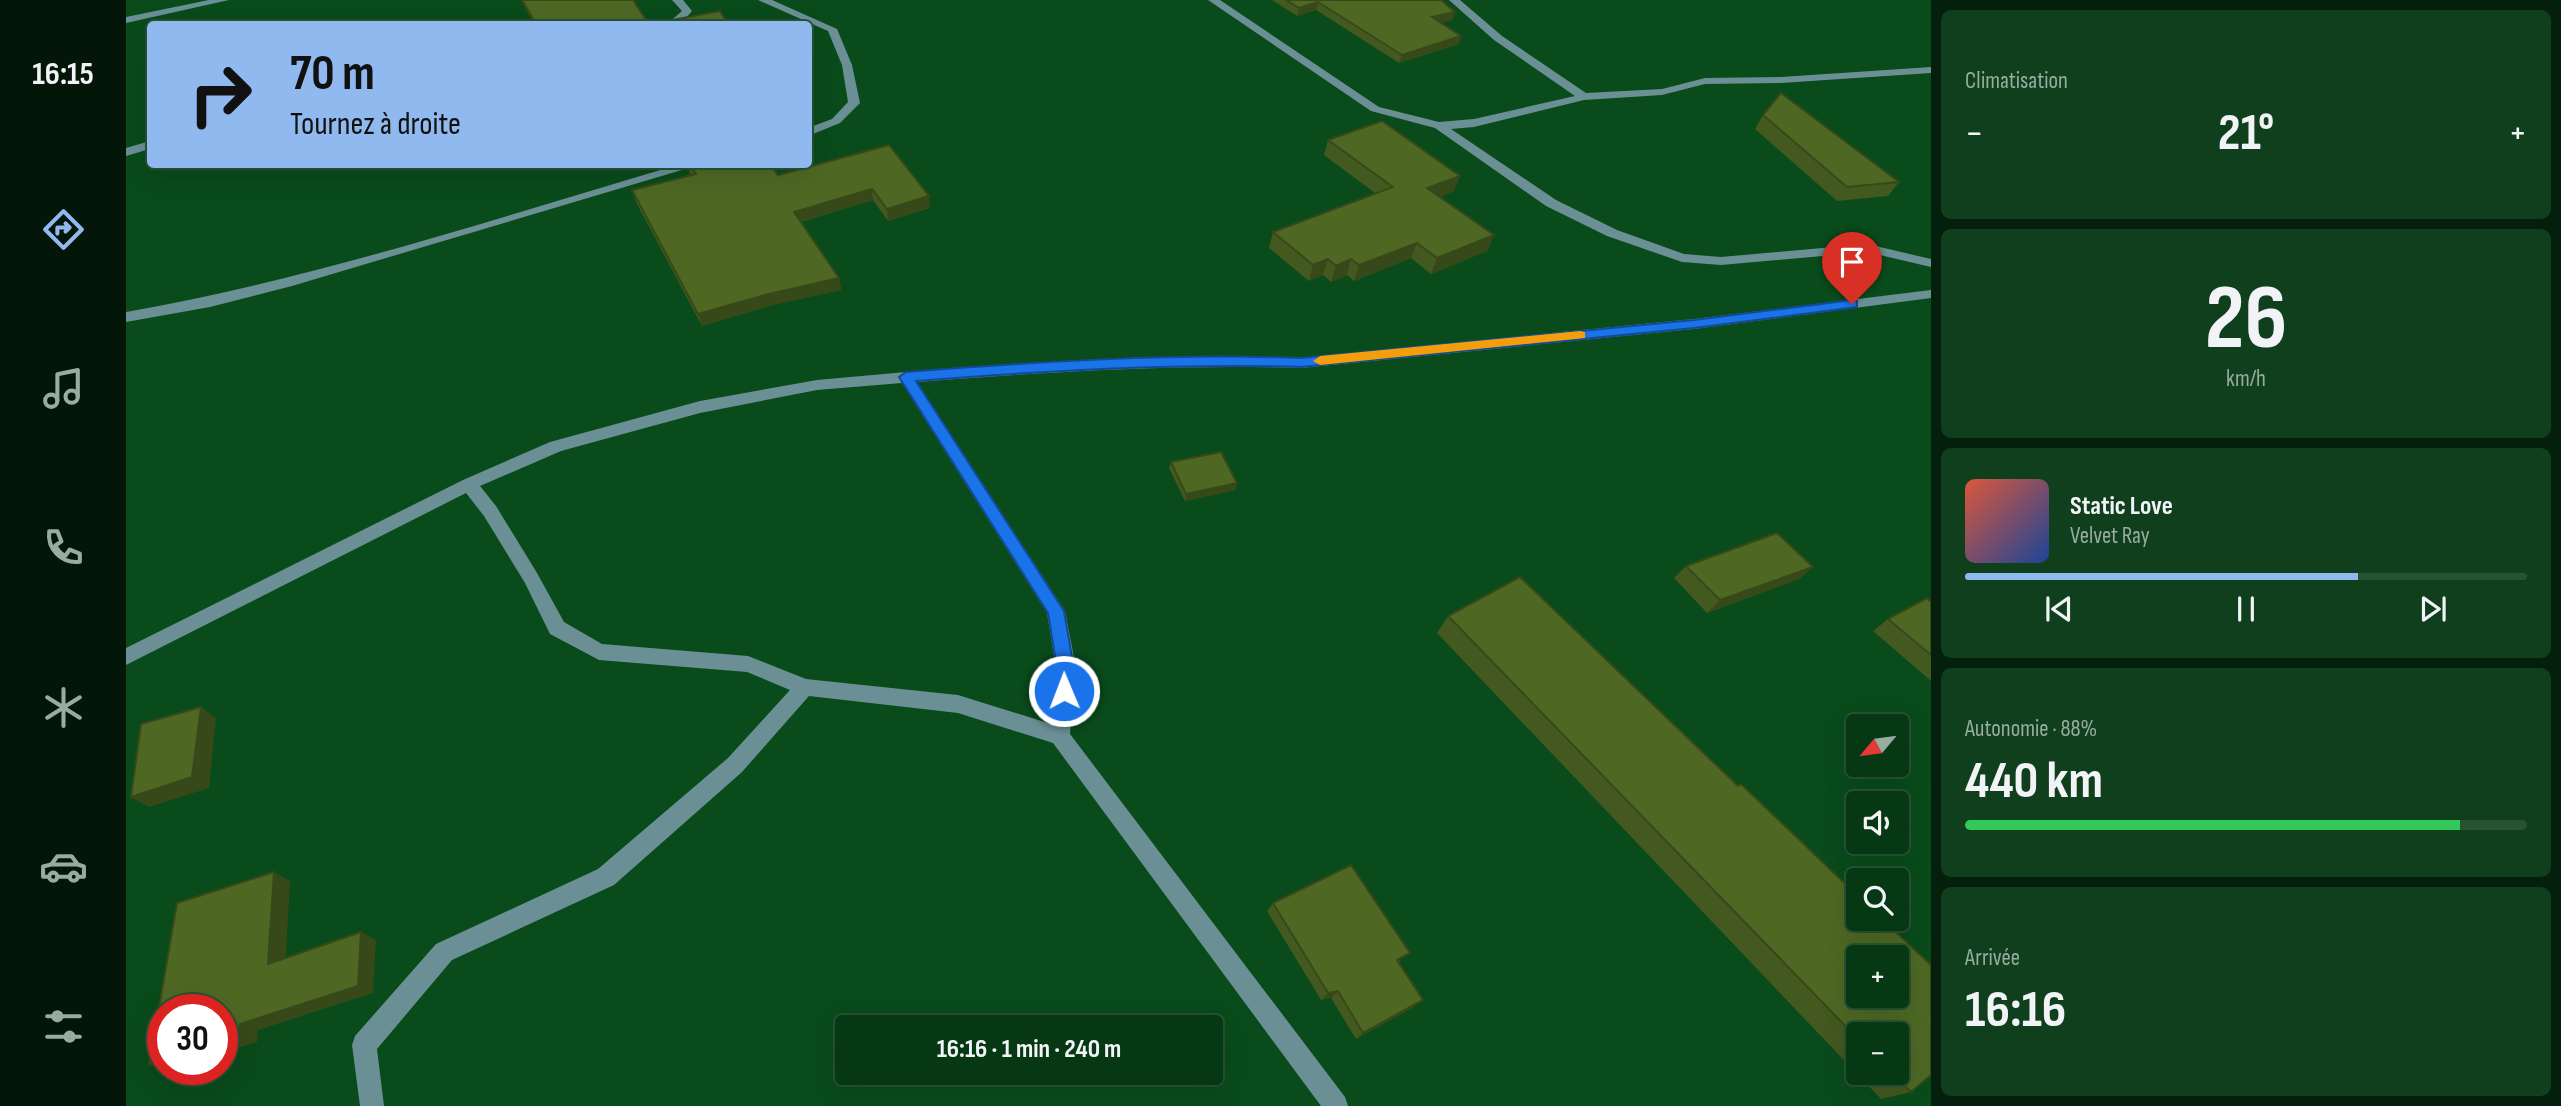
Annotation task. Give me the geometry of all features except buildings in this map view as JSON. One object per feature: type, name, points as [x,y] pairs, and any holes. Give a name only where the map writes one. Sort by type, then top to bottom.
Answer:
[{"type":"street","points":[[126,20],[224,0]]},
{"type":"street","points":[[677,0],[687,11],[679,21]]},
{"type":"street","points":[[763,0],[832,29],[847,65],[854,103],[836,121],[812,131]]},
{"type":"street","points":[[1213,0],[1375,109],[1439,126],[1551,203],[1612,233],[1682,258],[1721,261],[1867,248],[1931,263]]},
{"type":"street","points":[[1454,0],[1498,38],[1584,97]]},
{"type":"street","points":[[1439,126],[1474,123],[1584,97],[1662,92],[1705,81],[1781,80],[1931,70]]},
{"type":"street","points":[[126,152],[147,146]]},
{"type":"street","points":[[126,317],[210,302],[287,283],[682,168]]},
{"type":"street","points":[[126,657],[469,484],[556,446],[700,407],[817,385],[1032,368],[1243,361],[1301,363],[1694,324],[1931,294]]},
{"type":"street","points":[[906,377],[1056,611],[1066,668],[1060,736]]},
{"type":"street","points":[[469,484],[490,511],[531,578],[557,628],[599,652],[748,664],[805,687],[958,704],[1060,736],[1336,1106]]},
{"type":"street","points":[[372,1106],[364,1045],[444,952],[606,877],[735,765],[805,687]]},
{"type":"slow traffic","points":[[1320,361],[1580,335]]},
{"type":"route","points":[[1064,691],[1066,668],[1056,611],[906,377],[1032,368],[1243,361],[1301,363],[1694,324],[1852,304]]}]
